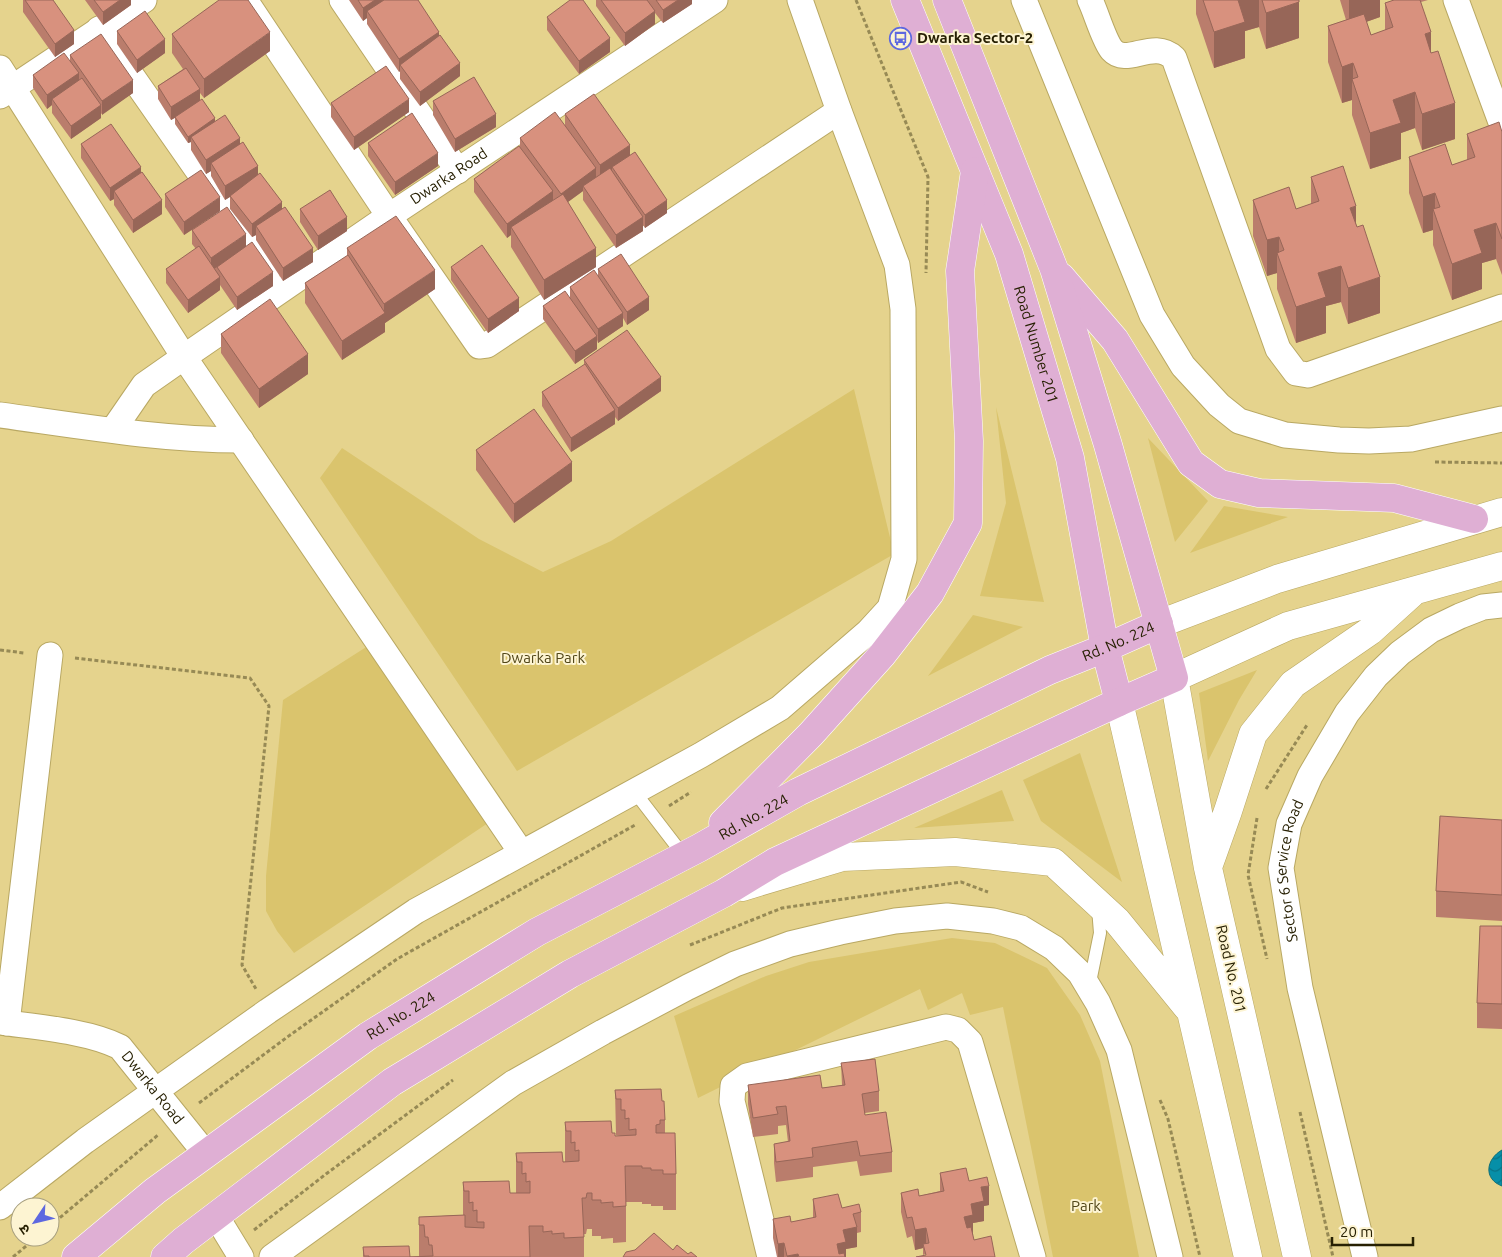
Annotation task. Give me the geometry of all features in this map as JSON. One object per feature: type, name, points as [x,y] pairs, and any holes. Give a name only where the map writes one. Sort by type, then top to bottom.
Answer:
[{"type":"main road","name":"Road Number 201","points":[[906,0],[1009,254],[1070,458],[1106,648],[1120,702]]},
{"type":"main road","points":[[947,0],[1054,268],[1108,445],[1174,678]]},
{"type":"main road","points":[[692,852],[811,734],[882,655],[930,593],[968,523],[969,441],[960,272],[975,171]]},
{"type":"main road","points":[[1054,268],[1115,340],[1191,462],[1220,484],[1259,493],[1394,498],[1474,519]]},
{"type":"main road","name":"Rd. No. 224","points":[[76,1257],[156,1191],[376,1031],[537,932],[692,852],[798,792],[1050,670],[1106,648],[1159,624],[1276,579],[1502,512]]},
{"type":"main road","points":[[165,1257],[392,1082],[570,974],[724,893],[776,862],[1288,626],[1502,566]]},
{"type":"main road","points":[[1208,868],[1253,734],[1293,684],[1370,631],[1415,590]]},
{"type":"main road","name":"Road No. 201","points":[[1174,678],[1208,868],[1297,1257]]},
{"type":"main road","points":[[1120,702],[1248,1257]]},
{"type":"main road","points":[[724,893],[842,856],[955,852],[1053,862],[1117,921],[1191,1012]]},
{"type":"street","points":[[7,92],[144,0]]},
{"type":"street","points":[[245,0],[389,216],[479,346],[487,345],[839,111]]},
{"type":"street","points":[[342,0],[458,170]]},
{"type":"street","name":"Dwarka Road","points":[[113,430],[144,385],[389,216],[715,0]]},
{"type":"street","points":[[0,1207],[85,1142],[268,1010],[416,911],[701,755],[780,708],[868,632],[890,608],[904,559],[903,309],[897,265],[839,111],[800,0]]},
{"type":"street","points":[[1024,0],[1152,315],[1183,366],[1239,422],[1285,435],[1368,441],[1411,438],[1502,419]]},
{"type":"street","points":[[1090,0],[1111,49],[1117,55],[1124,56],[1160,50],[1168,52],[1174,58],[1278,349],[1296,374],[1308,375],[1502,307]]},
{"type":"street","points":[[1456,0],[1502,125]]},
{"type":"street","points":[[99,29],[281,290]]},
{"type":"street","points":[[0,68],[7,92],[240,440],[521,852]]},
{"type":"street","points":[[0,415],[189,439],[240,440]]},
{"type":"street","name":"Sector 6 Service Road","points":[[1365,1257],[1300,988],[1281,868],[1289,824],[1315,768],[1347,713],[1376,676],[1400,653],[1431,630],[1483,607],[1502,605]]},
{"type":"street","points":[[4,1022],[50,655]]},
{"type":"street","points":[[272,1257],[513,1083],[688,987],[735,964],[790,944],[895,921],[946,916],[992,921],[1020,928],[1054,948],[1080,973],[1098,1003],[1119,1050],[1170,1257]]},
{"type":"street","name":"Dwarka Road","points":[[4,1022],[106,1040],[120,1047],[206,1154]]},
{"type":"street","points":[[770,1257],[732,1100],[733,1086],[747,1076],[946,1027],[958,1030],[970,1042],[1033,1257]]},
{"type":"street","points":[[216,1216],[237,1252]]},
{"type":"lane","points":[[634,791],[653,815],[692,852]]},
{"type":"lane","points":[[1089,987],[1100,933],[1097,903]]},
{"type":"path","points":[[856,0],[928,177],[926,277]]},
{"type":"path","points":[[1434,462],[1502,463]]},
{"type":"path","points":[[0,650],[250,678],[270,706],[242,965],[286,1038]]},
{"type":"path","points":[[1264,792],[1309,722]]},
{"type":"path","points":[[60,1218],[177,1120],[286,1038],[397,959],[694,790]]},
{"type":"path","points":[[1258,809],[1248,875],[1267,960]]},
{"type":"path","points":[[682,948],[782,908],[961,882],[989,893]]},
{"type":"path","points":[[237,1252],[326,1174],[454,1079]]},
{"type":"path","points":[[1157,1092],[1168,1119],[1200,1257]]},
{"type":"path","points":[[1300,1109],[1334,1257]]},
{"type":"path","points":[[13,1257],[25,1247]]},
{"type":"green space","name":"Dwarka Park","points":[[854,389],[894,554],[517,771],[320,478],[342,448],[479,539],[543,572],[611,541]]},
{"type":"green space","points":[[996,407],[1044,602],[980,596],[1006,503]]},
{"type":"green space","points":[[1148,438],[1208,501],[1175,542]]},
{"type":"green space","points":[[1224,506],[1288,517],[1190,553]]},
{"type":"green space","points":[[973,615],[1023,627],[928,676]]},
{"type":"green space","points":[[371,644],[488,823],[294,953],[277,931],[266,911],[266,876],[283,700]]},
{"type":"green space","points":[[1257,670],[1239,700],[1208,761],[1199,693]]},
{"type":"green space","points":[[1080,753],[1122,882],[1041,821],[1023,780]]},
{"type":"green space","points":[[1002,790],[1014,821],[914,828]]},
{"type":"green space","name":"Park","points":[[952,938],[995,943],[1047,968],[1080,1015],[1100,1061],[1139,1257],[1053,1257],[1003,1007],[970,1015],[962,993],[928,1010],[920,989],[698,1098],[674,1016],[766,976],[809,962]]},
{"type":"water","points":[[1502,1150],[1502,1186],[1492,1179],[1489,1169],[1493,1158]]},
{"type":"building","points":[[25,0],[53,0],[74,30],[55,44]]},
{"type":"building","points":[[94,0],[120,0],[103,12]]},
{"type":"building","points":[[219,0],[248,0],[270,32],[204,79],[172,34]]},
{"type":"building","points":[[358,0],[375,0],[363,8]]},
{"type":"building","points":[[384,0],[418,0],[439,32],[399,59],[367,11]]},
{"type":"building","points":[[570,0],[583,0],[610,38],[579,61],[547,17]]},
{"type":"building","points":[[601,0],[647,0],[655,11],[625,33]]},
{"type":"building","points":[[656,0],[678,0],[663,10]]},
{"type":"building","points":[[1203,0],[1238,0],[1245,22],[1214,32]]},
{"type":"building","points":[[1262,0],[1299,0],[1299,2],[1266,13]]},
{"type":"building","points":[[1394,0],[1420,0],[1431,32],[1425,34],[1431,53],[1438,51],[1455,103],[1422,114],[1415,92],[1393,100],[1401,123],[1370,133],[1352,79],[1358,77],[1353,63],[1342,67],[1328,26],[1364,14],[1371,35],[1393,27],[1385,3]]},
{"type":"building","points":[[145,11],[165,39],[137,60],[117,31]]},
{"type":"building","points":[[101,34],[133,80],[102,101],[70,55]]},
{"type":"building","points":[[440,35],[460,63],[420,92],[400,65]]},
{"type":"building","points":[[64,53],[79,73],[47,95],[33,75]]},
{"type":"building","points":[[386,66],[409,99],[354,137],[331,103]]},
{"type":"building","points":[[186,68],[200,89],[171,107],[158,86]]},
{"type":"building","points":[[474,77],[496,114],[455,139],[433,101]]},
{"type":"building","points":[[82,78],[101,105],[71,126],[52,99]]},
{"type":"building","points":[[594,94],[630,145],[600,165],[565,114]]},
{"type":"building","points":[[202,99],[215,118],[188,137],[175,117]]},
{"type":"building","points":[[555,112],[596,168],[561,194],[520,138]]},
{"type":"building","points":[[412,113],[438,153],[395,182],[368,143]]},
{"type":"building","points":[[225,115],[240,138],[206,160],[191,137]]},
{"type":"building","points":[[1499,122],[1502,132],[1502,239],[1496,223],[1474,230],[1482,253],[1452,264],[1433,209],[1440,207],[1435,193],[1423,197],[1409,157],[1445,144],[1452,165],[1475,157],[1467,134]]},
{"type":"building","points":[[111,124],[141,167],[110,188],[81,144]]},
{"type":"building","points":[[243,142],[258,166],[225,186],[211,163]]},
{"type":"building","points":[[519,146],[553,191],[507,224],[474,179]]},
{"type":"building","points":[[635,152],[667,200],[645,215],[612,167]]},
{"type":"building","points":[[1343,166],[1356,206],[1350,208],[1357,227],[1363,225],[1380,277],[1348,288],[1341,266],[1318,273],[1326,297],[1296,307],[1277,253],[1284,250],[1279,237],[1267,240],[1253,200],[1289,187],[1296,209],[1319,201],[1311,177]]},
{"type":"building","points":[[610,168],[643,217],[616,235],[583,186]]},
{"type":"building","points":[[201,170],[220,197],[184,222],[165,194]]},
{"type":"building","points":[[142,172],[162,200],[133,220],[114,191]]},
{"type":"building","points":[[260,173],[282,202],[252,224],[230,196]]},
{"type":"building","points":[[330,190],[347,217],[318,236],[300,209]]},
{"type":"building","points":[[563,194],[596,248],[544,280],[511,227]]},
{"type":"building","points":[[227,207],[246,234],[211,258],[192,230]]},
{"type":"building","points":[[285,207],[313,248],[283,268],[256,226]]},
{"type":"building","points":[[396,216],[435,270],[384,304],[347,248]]},
{"type":"building","points":[[252,242],[273,272],[237,297],[217,267]]},
{"type":"building","points":[[482,245],[519,298],[488,319],[451,267]]},
{"type":"building","points":[[199,246],[220,277],[188,300],[166,269]]},
{"type":"building","points":[[621,254],[649,297],[627,312],[598,269]]},
{"type":"building","points":[[348,255],[385,313],[342,341],[305,283]]},
{"type":"building","points":[[594,270],[623,313],[598,329],[570,287]]},
{"type":"building","points":[[565,291],[597,336],[575,351],[543,306]]},
{"type":"building","points":[[270,299],[308,354],[259,389],[221,334]]},
{"type":"building","points":[[627,330],[661,377],[618,408],[584,360]]},
{"type":"building","points":[[585,364],[615,410],[571,438],[542,392]]},
{"type":"building","points":[[534,409],[572,462],[514,504],[476,450]]},
{"type":"building","points":[[1440,816],[1502,820],[1502,895],[1436,891]]},
{"type":"building","points":[[1480,926],[1502,926],[1502,1004],[1477,1003]]},
{"type":"building","points":[[875,1059],[879,1091],[862,1094],[865,1115],[886,1112],[892,1152],[860,1156],[857,1141],[812,1148],[813,1157],[776,1162],[774,1144],[790,1141],[786,1106],[776,1107],[778,1114],[753,1118],[748,1085],[820,1075],[822,1088],[845,1085],[841,1063]]},
{"type":"building","points":[[661,1089],[665,1120],[660,1120],[660,1124],[656,1125],[656,1133],[675,1133],[676,1174],[663,1174],[663,1170],[651,1170],[651,1168],[642,1168],[642,1166],[625,1166],[626,1206],[613,1207],[613,1202],[601,1203],[601,1200],[592,1200],[592,1193],[587,1193],[586,1198],[582,1198],[584,1237],[564,1238],[564,1233],[552,1234],[552,1231],[543,1232],[543,1226],[529,1226],[530,1257],[410,1257],[433,1256],[432,1245],[429,1245],[428,1237],[425,1237],[424,1225],[419,1225],[419,1217],[465,1215],[465,1227],[484,1228],[484,1222],[477,1222],[477,1210],[473,1211],[473,1202],[469,1203],[469,1191],[464,1191],[463,1182],[509,1181],[510,1193],[530,1193],[530,1181],[526,1182],[526,1173],[522,1174],[522,1162],[517,1162],[516,1153],[562,1152],[563,1162],[579,1161],[579,1150],[575,1151],[575,1142],[571,1143],[571,1131],[566,1131],[565,1122],[611,1121],[612,1133],[615,1133],[615,1136],[636,1135],[636,1129],[629,1130],[629,1118],[625,1119],[625,1110],[621,1110],[621,1099],[616,1099],[615,1090]]},
{"type":"building","points":[[966,1168],[969,1181],[987,1177],[989,1186],[981,1187],[984,1201],[971,1204],[973,1215],[964,1217],[967,1228],[971,1227],[974,1240],[991,1236],[995,1257],[916,1257],[926,1255],[923,1244],[929,1243],[926,1228],[915,1230],[912,1217],[907,1218],[901,1193],[918,1189],[919,1196],[944,1191],[940,1173]]},
{"type":"building","points":[[838,1194],[842,1208],[859,1204],[861,1212],[853,1214],[857,1227],[843,1230],[846,1242],[837,1244],[839,1254],[844,1253],[845,1257],[799,1257],[798,1254],[787,1256],[784,1243],[778,1244],[773,1219],[790,1216],[791,1222],[816,1217],[813,1199]]},
{"type":"building","points":[[654,1233],[673,1250],[677,1245],[688,1254],[691,1252],[697,1257],[623,1257],[626,1252],[635,1250]]},
{"type":"building","points":[[409,1246],[410,1257],[364,1256],[363,1247]]},
{"type":"place","name":"Dwarka Sector-2","points":[[901,38]]}]
